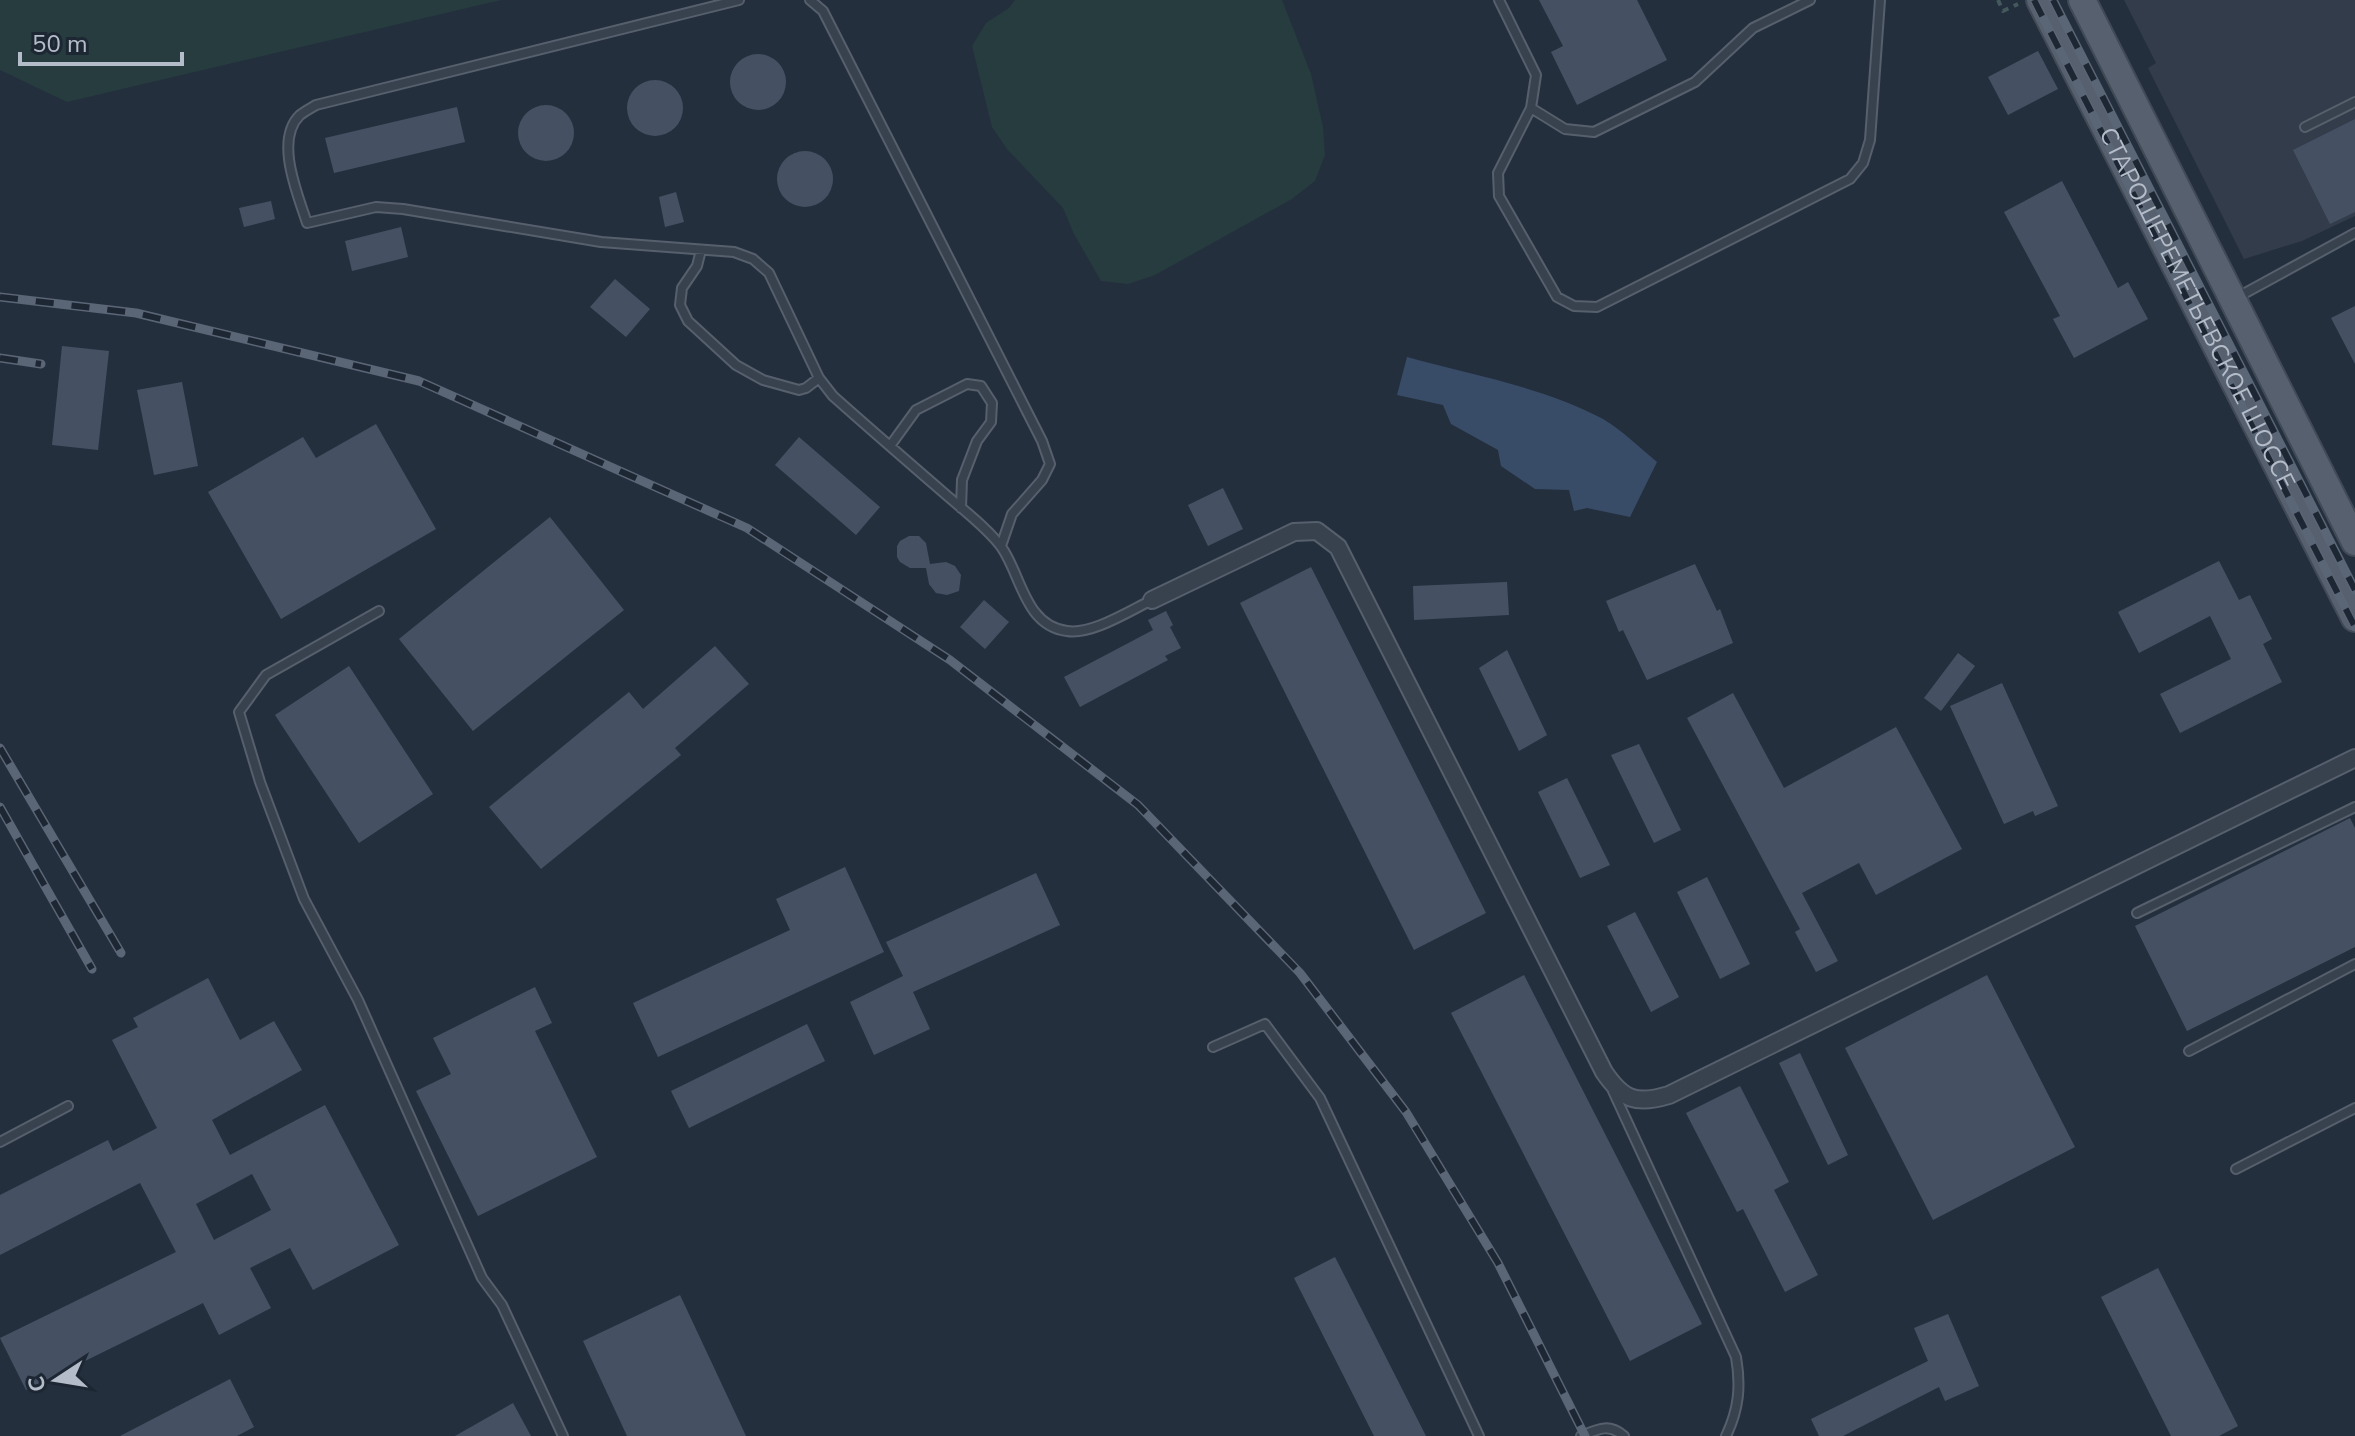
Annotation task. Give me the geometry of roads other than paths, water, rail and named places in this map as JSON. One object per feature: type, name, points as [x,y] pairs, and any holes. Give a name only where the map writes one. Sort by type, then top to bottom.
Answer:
[{"type":"main road","name":"СТАРОШЕРЕМЕТЬЕВСКОЕ ШОССЕ","points":[[2040,0],[2355,618]]},
{"type":"main road","name":"СТАРОШЕРЕМЕТЬЕВСКОЕ ШОССЕ","points":[[2082,0],[2355,542]]},
{"type":"street","points":[[1152,600],[1294,532],[1317,531],[1338,547],[1604,1072],[1617,1091],[1633,1099],[1650,1101],[1669,1095],[2353,762]]},
{"type":"lane","points":[[739,0],[316,105],[298,117],[288,138],[290,165],[307,223],[376,207],[403,209],[601,242],[734,252],[753,259],[769,273],[819,378],[833,396],[1001,546],[1021,591],[1034,611],[1048,624],[1066,631],[1090,629],[1152,600]]},
{"type":"lane","points":[[810,0],[823,11],[1042,441],[1050,464],[1042,480],[1012,514],[1001,546]]},
{"type":"lane","points":[[1499,0],[1536,75],[1531,108],[1498,173],[1499,196],[1557,297],[1574,306],[1597,307],[1850,179],[1863,163],[1870,140],[1880,0]]},
{"type":"lane","points":[[1531,108],[1565,129],[1594,132],[1695,82],[1753,28],[1810,0]]},
{"type":"lane","points":[[2305,127],[2355,102]]},
{"type":"lane","points":[[2231,300],[2355,233]]},
{"type":"lane","points":[[701,250],[697,266],[682,288],[680,305],[688,321],[736,365],[763,380],[799,390],[819,378]]},
{"type":"lane","points":[[890,446],[916,410],[967,384],[981,386],[992,403],[991,422],[977,441],[962,480],[961,508]]},
{"type":"lane","points":[[379,611],[266,675],[239,712],[260,782],[304,899],[358,1000],[482,1278],[502,1305],[563,1436]]},
{"type":"lane","points":[[2137,913],[2355,807]]},
{"type":"lane","points":[[2189,1051],[2355,964]]},
{"type":"lane","points":[[1213,1047],[1265,1024],[1320,1098],[1479,1436]]},
{"type":"lane","points":[[1604,1072],[1736,1357],[1740,1380],[1738,1402],[1726,1436]]},
{"type":"lane","points":[[0,1142],[68,1106]]},
{"type":"lane","points":[[2236,1169],[2355,1108]]},
{"type":"lane","points":[[1581,1436],[1604,1427],[1616,1429],[1624,1436]]},
{"type":"water","points":[[1407,357],[1556,398],[1617,428],[1657,462],[1630,517],[1587,508],[1574,511],[1569,490],[1535,489],[1501,466],[1498,450],[1451,424],[1443,405],[1397,395]]},
{"type":"railway","points":[[2034,0],[2355,627]]},
{"type":"railway","points":[[2053,0],[2355,590]]},
{"type":"railway","points":[[0,297],[136,313],[419,381],[747,528],[950,660],[1138,805],[1300,973],[1406,1112],[1498,1263],[1585,1436]]},
{"type":"railway","points":[[0,358],[41,364]]},
{"type":"railway","points":[[0,748],[121,953]]},
{"type":"railway","points":[[0,807],[92,969]]}]
